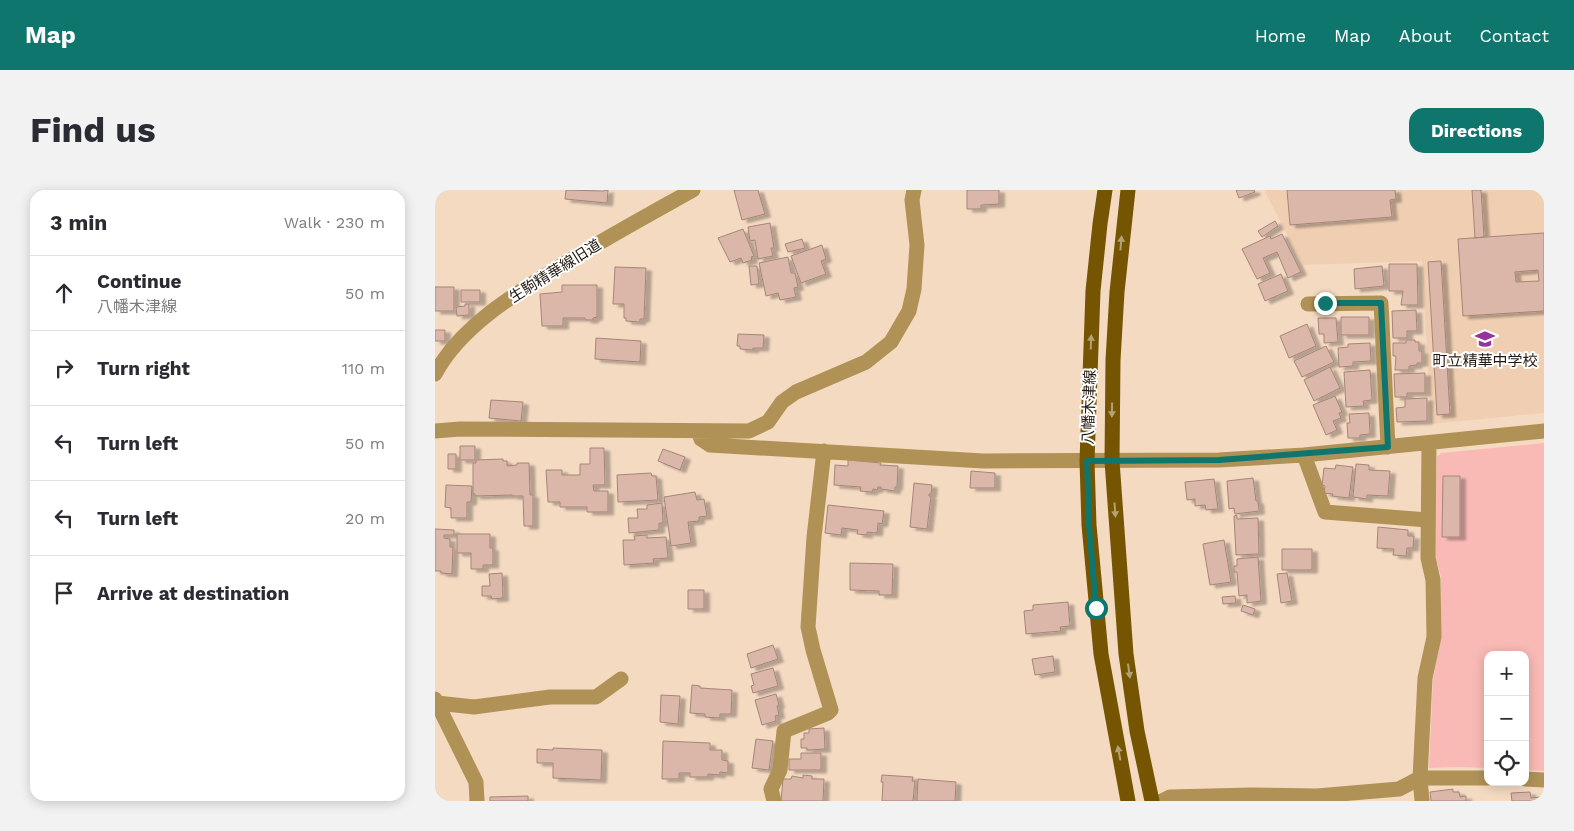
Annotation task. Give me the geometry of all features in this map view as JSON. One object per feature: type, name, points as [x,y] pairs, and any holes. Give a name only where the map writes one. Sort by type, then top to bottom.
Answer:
[{"type":"main road","name":"八幡木津線","points":[[1105,190],[1093,291],[1087,461],[1089,525],[1101,654],[1128,801]]},
{"type":"main road","name":"八幡木津線","points":[[1128,190],[1117,292],[1113,360],[1111,461],[1126,654],[1137,731],[1152,801]]},
{"type":"street","name":"生駒精華線旧道","points":[[435,374],[461,338],[519,291],[594,245],[693,190]]},
{"type":"street","points":[[435,431],[460,429],[749,431],[768,422],[782,402],[796,392],[866,362],[891,342],[909,311],[914,289],[917,245],[912,200],[914,190]]},
{"type":"street","points":[[1308,304],[1381,303],[1388,447]]},
{"type":"street","points":[[698,431],[701,439],[710,445],[983,461],[1219,460],[1388,447],[1544,431]]},
{"type":"street","points":[[1422,801],[1420,778],[1425,678],[1433,637],[1433,580],[1428,558],[1429,443]]},
{"type":"street","points":[[775,801],[771,789],[780,770],[785,731],[831,710],[808,627],[824,451]]},
{"type":"street","points":[[1304,454],[1325,512],[1428,520]]},
{"type":"street","points":[[436,701],[474,708],[550,697],[596,697],[621,679]]},
{"type":"street","points":[[436,701],[476,782],[477,801]]},
{"type":"street","points":[[1162,801],[1170,797],[1327,796],[1399,789],[1420,778],[1484,778]]},
{"type":"street","points":[[1529,779],[1544,780]]},
{"type":"shaded area","name":"町立精華中学校","points":[[1264,190],[1544,190],[1544,413],[1431,424],[1422,261],[1303,265]]},
{"type":"shaded area","points":[[1544,443],[1544,771],[1529,770],[1529,651],[1484,651],[1484,768],[1429,768],[1433,679],[1441,637],[1441,577],[1435,557],[1437,457],[1441,453]]},
{"type":"building","points":[[566,190],[608,190],[607,203],[565,199]]},
{"type":"building","points":[[734,190],[758,190],[765,214],[742,220]]},
{"type":"building","points":[[967,190],[999,190],[999,204],[981,205],[981,209],[967,209]]},
{"type":"building","points":[[1236,190],[1254,190],[1255,192],[1239,198]]},
{"type":"building","points":[[1287,190],[1395,190],[1396,199],[1390,200],[1392,217],[1290,225]]},
{"type":"building","points":[[1472,190],[1481,190],[1484,237],[1475,238]]},
{"type":"building","points":[[1275,221],[1278,226],[1262,237],[1258,231]]},
{"type":"building","points":[[770,223],[774,248],[771,248],[773,256],[758,259],[755,240],[750,241],[748,227]]},
{"type":"building","points":[[743,229],[754,256],[751,257],[752,260],[743,263],[741,258],[730,262],[718,238]]},
{"type":"building","points":[[1544,233],[1544,311],[1463,316],[1458,239]],"holes":[[[1538,270],[1539,281],[1516,282],[1515,272]]]},
{"type":"building","points":[[1282,234],[1301,272],[1288,278],[1277,252],[1263,258],[1270,273],[1257,279],[1242,249],[1270,236],[1271,239]]},
{"type":"building","points":[[802,239],[805,248],[788,252],[785,244]]},
{"type":"building","points":[[822,245],[826,259],[821,261],[826,274],[801,283],[791,256]]},
{"type":"building","points":[[788,257],[791,273],[795,273],[798,287],[794,288],[796,297],[780,300],[778,293],[766,296],[759,263]]},
{"type":"building","points":[[1441,261],[1450,414],[1437,415],[1428,262]]},
{"type":"building","points":[[1389,264],[1417,264],[1418,305],[1401,305],[1403,291],[1389,291]]},
{"type":"building","points":[[749,266],[757,266],[759,284],[751,285]]},
{"type":"building","points":[[1382,266],[1384,286],[1355,289],[1354,269]]},
{"type":"building","points":[[615,267],[646,268],[644,319],[640,319],[640,322],[626,321],[626,318],[624,318],[624,304],[613,304]]},
{"type":"building","points":[[1281,274],[1288,291],[1265,301],[1258,284]]},
{"type":"building","points":[[562,285],[597,285],[597,317],[593,318],[593,320],[563,318],[563,326],[542,326],[540,294],[562,292]]},
{"type":"building","points":[[435,287],[454,287],[454,311],[435,311]]},
{"type":"building","points":[[461,290],[480,290],[480,302],[461,302]]},
{"type":"building","points":[[465,304],[469,304],[469,315],[457,316],[456,307],[465,306]]},
{"type":"building","points":[[1416,310],[1417,331],[1407,331],[1407,338],[1393,338],[1392,311]]},
{"type":"building","points":[[1341,317],[1369,317],[1369,335],[1341,335]]},
{"type":"building","points":[[1318,318],[1336,318],[1338,342],[1324,343],[1324,334],[1319,334]]},
{"type":"building","points":[[1307,324],[1316,346],[1289,358],[1280,336]]},
{"type":"building","points":[[435,330],[445,330],[445,341],[435,341]]},
{"type":"building","points":[[738,334],[764,335],[763,348],[753,348],[753,350],[740,349],[740,346],[737,346]]},
{"type":"building","points":[[596,338],[641,341],[640,362],[595,359]]},
{"type":"building","points":[[1406,340],[1419,342],[1419,351],[1422,351],[1422,363],[1409,366],[1409,370],[1395,370],[1396,356],[1393,356],[1393,343],[1406,343]]},
{"type":"building","points":[[1370,343],[1371,361],[1353,362],[1353,366],[1339,367],[1338,348],[1348,347],[1348,344]]},
{"type":"building","points":[[1326,346],[1334,362],[1302,377],[1294,361]]},
{"type":"building","points":[[1330,367],[1340,388],[1314,401],[1304,380]]},
{"type":"building","points":[[1370,370],[1372,400],[1363,401],[1364,406],[1346,407],[1344,372]]},
{"type":"building","points":[[1425,373],[1425,393],[1407,393],[1407,397],[1395,397],[1394,374]]},
{"type":"building","points":[[1335,396],[1342,412],[1339,413],[1341,418],[1333,421],[1337,430],[1326,435],[1313,405]]},
{"type":"building","points":[[1427,398],[1427,421],[1397,422],[1396,408],[1405,407],[1405,399]]},
{"type":"building","points":[[491,400],[523,402],[521,421],[489,418]]},
{"type":"building","points":[[1369,413],[1370,434],[1360,435],[1360,438],[1348,438],[1347,423],[1350,423],[1349,414]]},
{"type":"building","points":[[460,446],[475,446],[475,460],[460,460]]},
{"type":"building","points":[[590,448],[604,448],[605,485],[593,485],[594,491],[608,491],[608,512],[587,512],[587,507],[560,507],[560,502],[548,502],[546,470],[562,470],[562,475],[580,475],[580,464],[590,464]]},
{"type":"building","points":[[663,449],[685,457],[680,470],[658,461]]},
{"type":"building","points":[[448,454],[456,454],[456,469],[448,469]]},
{"type":"building","points":[[503,459],[503,461],[507,461],[507,466],[517,465],[517,463],[529,463],[530,495],[533,495],[533,526],[524,526],[523,496],[475,496],[473,494],[473,463],[476,463],[476,460]]},
{"type":"building","points":[[848,460],[898,466],[897,487],[895,487],[895,491],[878,487],[877,490],[873,489],[872,492],[860,491],[861,487],[834,485],[835,465],[848,466]]},
{"type":"building","points":[[1356,464],[1369,465],[1369,470],[1390,471],[1388,496],[1367,495],[1367,499],[1353,497]]},
{"type":"building","points":[[1336,465],[1353,467],[1349,498],[1324,493],[1325,486],[1322,485],[1324,468],[1335,469]]},
{"type":"building","points":[[971,471],[995,473],[995,488],[970,488]]},
{"type":"building","points":[[651,473],[652,476],[656,476],[658,500],[618,502],[617,475]]},
{"type":"building","points":[[1443,476],[1460,476],[1460,537],[1442,537]]},
{"type":"building","points":[[1253,478],[1259,511],[1235,514],[1234,508],[1229,509],[1227,481]]},
{"type":"building","points":[[1214,479],[1218,509],[1206,510],[1205,505],[1195,506],[1195,499],[1187,500],[1185,482]]},
{"type":"building","points":[[914,483],[932,485],[931,494],[929,494],[931,496],[927,529],[910,527]]},
{"type":"building","points":[[446,485],[472,486],[471,502],[467,502],[467,518],[451,518],[451,508],[445,507]]},
{"type":"building","points":[[695,492],[697,500],[704,499],[707,516],[699,517],[699,521],[688,522],[691,543],[671,546],[664,497]]},
{"type":"building","points":[[662,503],[663,523],[659,523],[659,530],[629,533],[628,518],[638,518],[637,509],[647,509],[647,505]]},
{"type":"building","points":[[828,505],[884,511],[882,524],[878,523],[877,533],[867,532],[867,535],[857,534],[858,530],[842,528],[841,535],[825,533]]},
{"type":"building","points":[[1237,515],[1237,519],[1258,518],[1259,554],[1236,555],[1234,516]]},
{"type":"building","points":[[1378,527],[1408,530],[1408,536],[1414,536],[1413,548],[1407,548],[1406,556],[1393,555],[1394,549],[1377,548]]},
{"type":"building","points":[[435,529],[454,530],[454,535],[444,535],[444,538],[450,539],[450,547],[453,547],[452,574],[435,571]]},
{"type":"building","points":[[457,534],[490,534],[490,548],[493,548],[493,565],[483,565],[483,569],[471,569],[471,553],[457,553]]},
{"type":"building","points":[[647,535],[647,538],[666,537],[668,558],[653,559],[654,563],[624,565],[623,540],[635,540],[634,536]]},
{"type":"building","points":[[1224,540],[1231,582],[1210,585],[1203,544]]},
{"type":"building","points":[[1282,549],[1312,549],[1312,570],[1282,570]]},
{"type":"building","points":[[1258,557],[1261,601],[1247,603],[1247,595],[1239,596],[1237,572],[1234,572],[1234,566],[1237,566],[1237,559]]},
{"type":"building","points":[[850,563],[893,564],[892,595],[879,595],[879,591],[850,590]]},
{"type":"building","points":[[502,573],[503,598],[492,599],[491,596],[482,596],[482,586],[490,586],[489,574]]},
{"type":"building","points":[[1287,573],[1292,601],[1281,603],[1277,574]]},
{"type":"building","points":[[688,590],[704,590],[704,609],[688,609]]},
{"type":"building","points":[[1235,596],[1236,603],[1223,604],[1222,597]]},
{"type":"building","points":[[1068,602],[1070,626],[1060,627],[1061,631],[1026,634],[1024,611],[1033,610],[1033,605]]},
{"type":"building","points":[[1243,605],[1255,609],[1253,615],[1241,611]]},
{"type":"building","points":[[773,645],[778,659],[751,668],[747,654]]},
{"type":"building","points":[[1053,656],[1055,672],[1035,675],[1032,659]]},
{"type":"building","points":[[773,668],[778,686],[753,693],[751,686],[754,685],[751,674]]},
{"type":"building","points":[[692,685],[700,686],[700,688],[732,690],[731,714],[720,714],[720,718],[690,713]]},
{"type":"building","points":[[776,694],[779,715],[775,716],[776,721],[762,725],[755,700]]},
{"type":"building","points":[[661,695],[680,696],[678,724],[660,722]]},
{"type":"building","points":[[824,728],[825,749],[807,750],[807,748],[801,748],[801,739],[804,739],[804,733],[809,733],[809,729]]},
{"type":"building","points":[[756,739],[773,741],[769,770],[752,768]]},
{"type":"building","points":[[663,741],[710,743],[710,750],[722,750],[722,760],[728,761],[728,773],[720,772],[720,775],[708,774],[708,777],[690,777],[690,773],[679,773],[679,779],[662,779]]},
{"type":"building","points":[[553,748],[602,750],[601,780],[553,778],[553,763],[537,763],[537,749],[553,750]]},
{"type":"building","points":[[801,753],[821,753],[821,770],[789,770],[789,759],[801,759]]},
{"type":"building","points":[[803,775],[812,776],[812,779],[824,779],[823,801],[781,801],[783,779],[791,779],[792,776],[803,778]]},
{"type":"building","points":[[882,775],[913,777],[912,781],[915,781],[913,801],[882,801]]},
{"type":"building","points":[[918,779],[956,782],[955,801],[917,801]]},
{"type":"building","points":[[1453,789],[1453,792],[1459,792],[1460,797],[1466,796],[1466,801],[1431,801],[1430,792]]},
{"type":"building","points":[[1530,792],[1531,798],[1540,797],[1541,801],[1512,801],[1511,793]]},
{"type":"building","points":[[528,796],[528,801],[490,801],[490,797]]},
{"type":"place","name":"町立精華中学校","points":[[1485,339]]},
{"type":"route","points":[[1096,608],[1089,525],[1087,461],[1219,460],[1388,447],[1381,303],[1325,303]]}]
